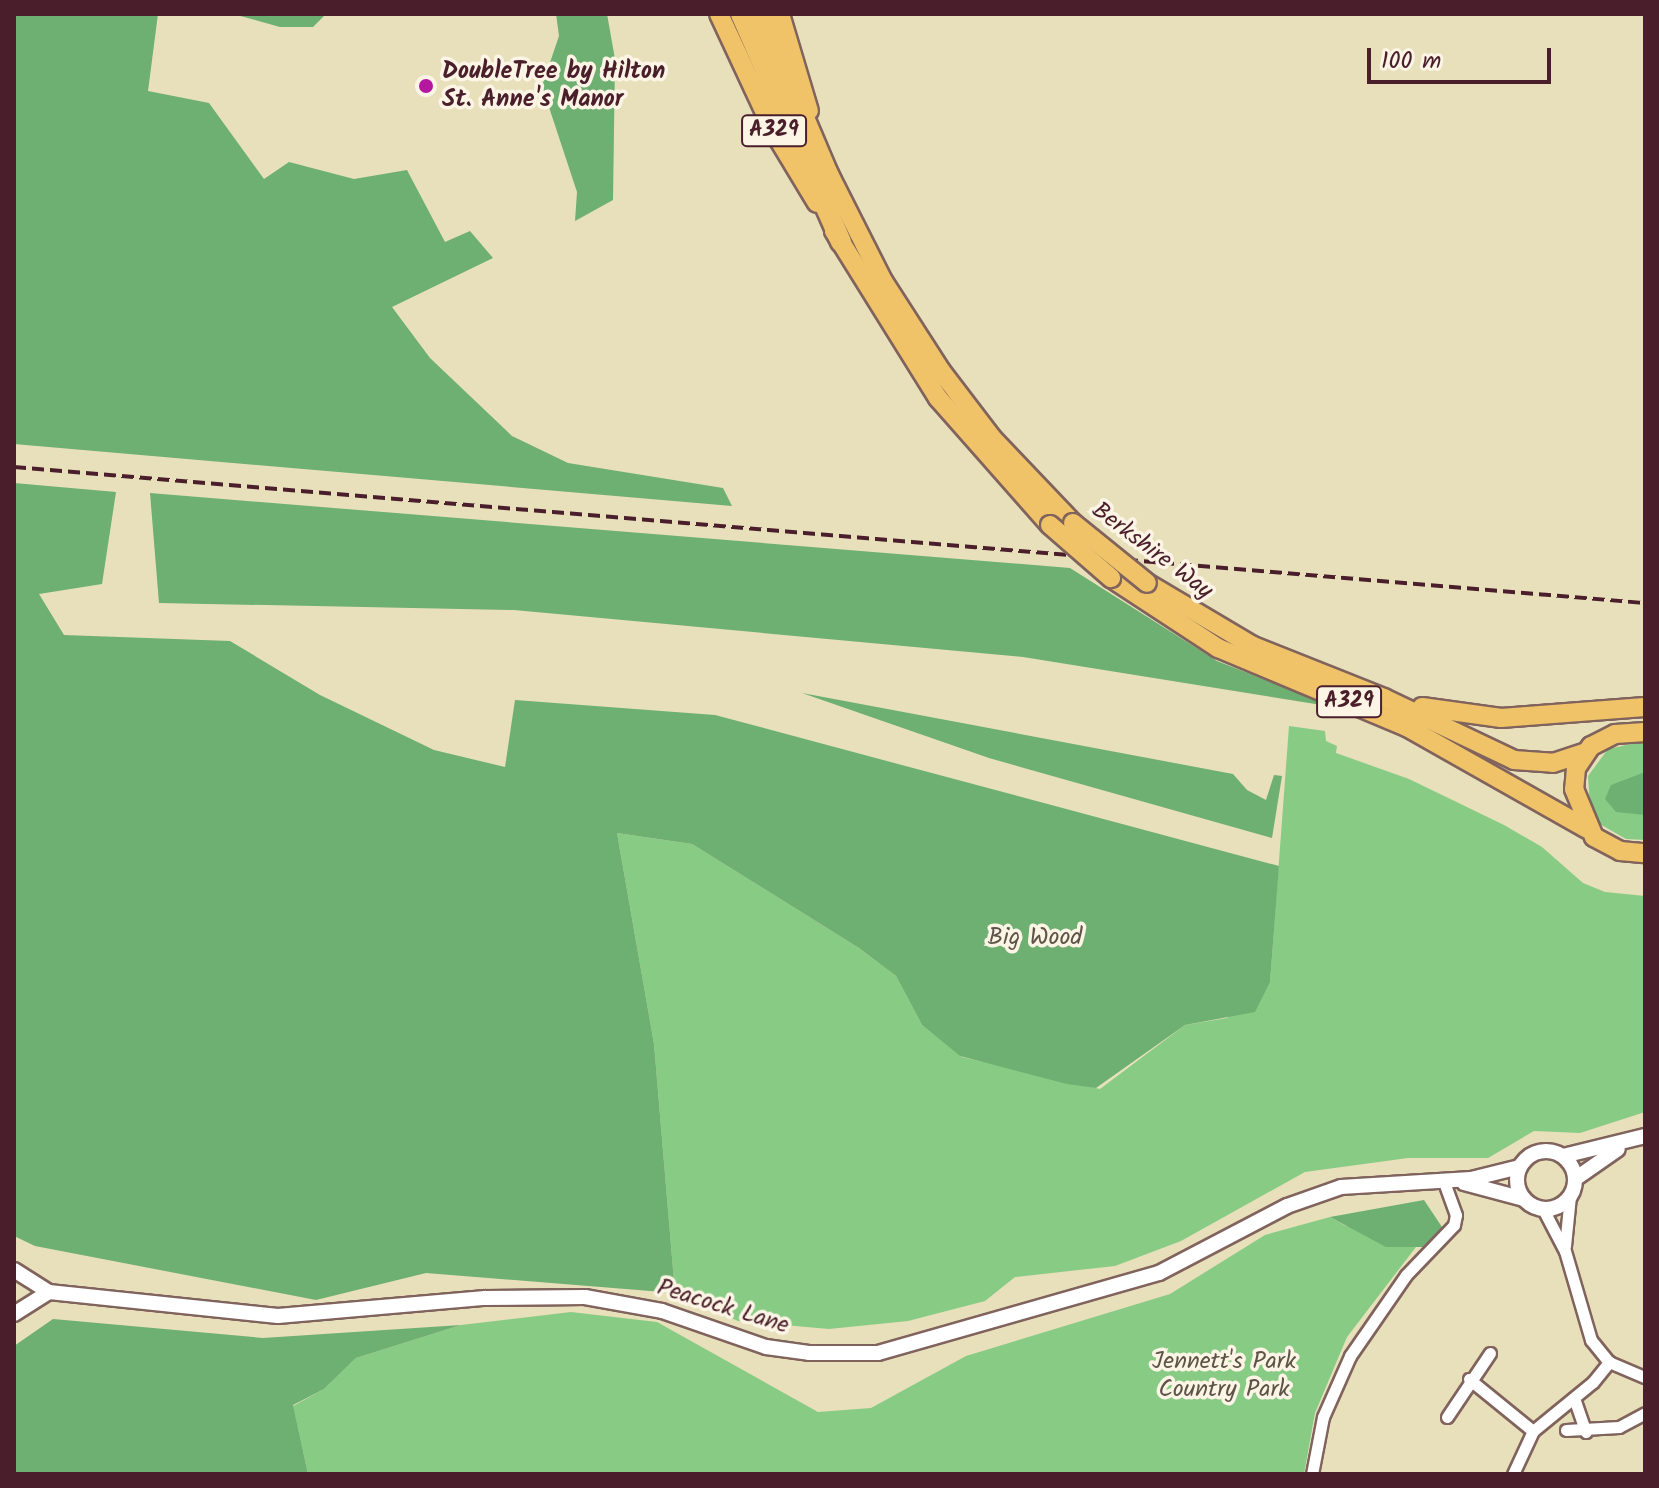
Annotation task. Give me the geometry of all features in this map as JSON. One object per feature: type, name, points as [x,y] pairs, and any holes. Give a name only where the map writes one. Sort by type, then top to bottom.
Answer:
[{"type":"highway","name":"A329","points":[[719,14],[773,130],[841,242]]},
{"type":"highway","points":[[741,14],[841,242]]},
{"type":"highway","points":[[760,14],[832,184]]},
{"type":"highway","name":"A329","points":[[780,14],[832,184]]},
{"type":"highway","name":"Berkshire Way","points":[[832,184],[883,281],[941,371],[992,438],[1073,523],[1147,583],[1253,646],[1384,698],[1523,763],[1553,763],[1586,752]]},
{"type":"highway","name":"Berkshire Way","points":[[841,242],[938,398],[1050,525],[1111,578],[1218,648],[1407,727],[1587,829]]},
{"type":"highway","name":"A329","points":[[1384,698],[1501,718],[1645,707]]},
{"type":"highway","name":"A329","points":[[1586,752],[1606,737],[1643,730]]},
{"type":"highway","points":[[1586,752],[1574,789],[1587,829]]},
{"type":"highway","name":"A329","points":[[1587,829],[1612,848],[1645,853]]},
{"type":"street","points":[[1645,1136],[1625,1144],[1563,1156],[1539,1151],[1520,1167],[1517,1183],[1524,1199],[1543,1209],[1565,1251],[1583,1322],[1609,1362],[1645,1377]]},
{"type":"street","points":[[1565,1251],[1570,1196],[1575,1179],[1625,1144]]},
{"type":"street","points":[[1563,1156],[1575,1179]]},
{"type":"street","name":"Peacock Lane","points":[[49,1292],[278,1316],[485,1298],[585,1297],[662,1311],[766,1347],[864,1354],[929,1342],[1159,1273],[1287,1206],[1341,1187],[1448,1179],[1520,1167]]},
{"type":"street","points":[[1312,1474],[1323,1417],[1356,1346],[1406,1275],[1454,1225],[1448,1179]]},
{"type":"street","name":"Peacock Lane","points":[[1448,1179],[1524,1199]]},
{"type":"street","points":[[1543,1209],[1570,1196]]},
{"type":"street","points":[[14,1270],[49,1292],[14,1314]]},
{"type":"street","points":[[1447,1417],[1469,1379],[1490,1353]]},
{"type":"street","points":[[1513,1474],[1533,1431],[1574,1398],[1609,1362]]},
{"type":"street","points":[[1469,1379],[1533,1431]]},
{"type":"street","points":[[1574,1398],[1586,1432]]},
{"type":"street","points":[[1566,1430],[1586,1432],[1619,1427],[1645,1413]]},
{"type":"green space","points":[[14,14],[158,14],[148,91],[209,103],[264,179],[289,162],[354,179],[407,170],[445,242],[470,231],[493,258],[392,307],[430,358],[512,436],[568,463],[723,488],[732,506],[14,444]]},
{"type":"green space","points":[[233,14],[326,14],[313,27],[280,27]]},
{"type":"green space","points":[[556,14],[607,14],[615,59],[613,200],[575,221],[577,192],[542,86],[559,36]]},
{"type":"green space","name":"Big Wood","points":[[14,483],[116,492],[102,584],[39,594],[64,635],[230,641],[320,695],[434,750],[505,767],[515,700],[715,715],[1279,866],[1270,982],[1255,1012],[1185,1025],[1096,1088],[1067,1084],[960,1056],[922,1025],[896,976],[859,948],[692,844],[617,833],[654,1044],[675,1293],[426,1273],[316,1300],[35,1246],[14,1236]]},
{"type":"green space","points":[[150,493],[1070,568],[1217,661],[1334,707],[1023,657],[514,610],[159,603]]},
{"type":"green space","points":[[802,693],[1233,774],[1247,790],[1266,800],[1274,775],[1282,776],[1272,838],[989,758]]},
{"type":"green space","points":[[1289,726],[1325,731],[1326,741],[1337,746],[1336,753],[1409,779],[1504,825],[1542,847],[1583,883],[1605,892],[1645,896],[1645,1112],[1580,1133],[1534,1131],[1488,1158],[1408,1158],[1305,1172],[1181,1241],[1115,1266],[1015,1277],[985,1301],[908,1321],[829,1329],[738,1321],[675,1293],[654,1044],[617,833],[692,844],[859,948],[896,976],[922,1025],[962,1057],[1100,1089],[1185,1025],[1227,1018],[1270,982]]},
{"type":"green space","points":[[1645,741],[1645,840],[1626,839],[1598,823],[1590,808],[1588,776],[1608,749]]},
{"type":"green space","points":[[1645,772],[1645,815],[1616,812],[1605,799],[1611,785]]},
{"type":"green space","points":[[1424,1200],[1444,1230],[1423,1247],[1386,1247],[1330,1217]]},
{"type":"green space","name":"Jennett's Park Country Park","points":[[1330,1217],[1346,1226],[1429,1230],[1347,1337],[1315,1413],[1304,1474],[308,1474],[293,1406],[324,1389],[356,1358],[461,1325],[571,1312],[657,1322],[818,1412],[871,1408],[966,1356],[1170,1294],[1265,1235]]},
{"type":"green space","points":[[53,1319],[263,1338],[461,1325],[356,1358],[324,1389],[293,1405],[308,1474],[14,1474],[14,1346]]},
{"type":"railway","points":[[14,467],[1645,603]]},
{"type":"place","name":"DoubleTree by Hilton St. Anne's Manor","points":[[426,86]]}]
